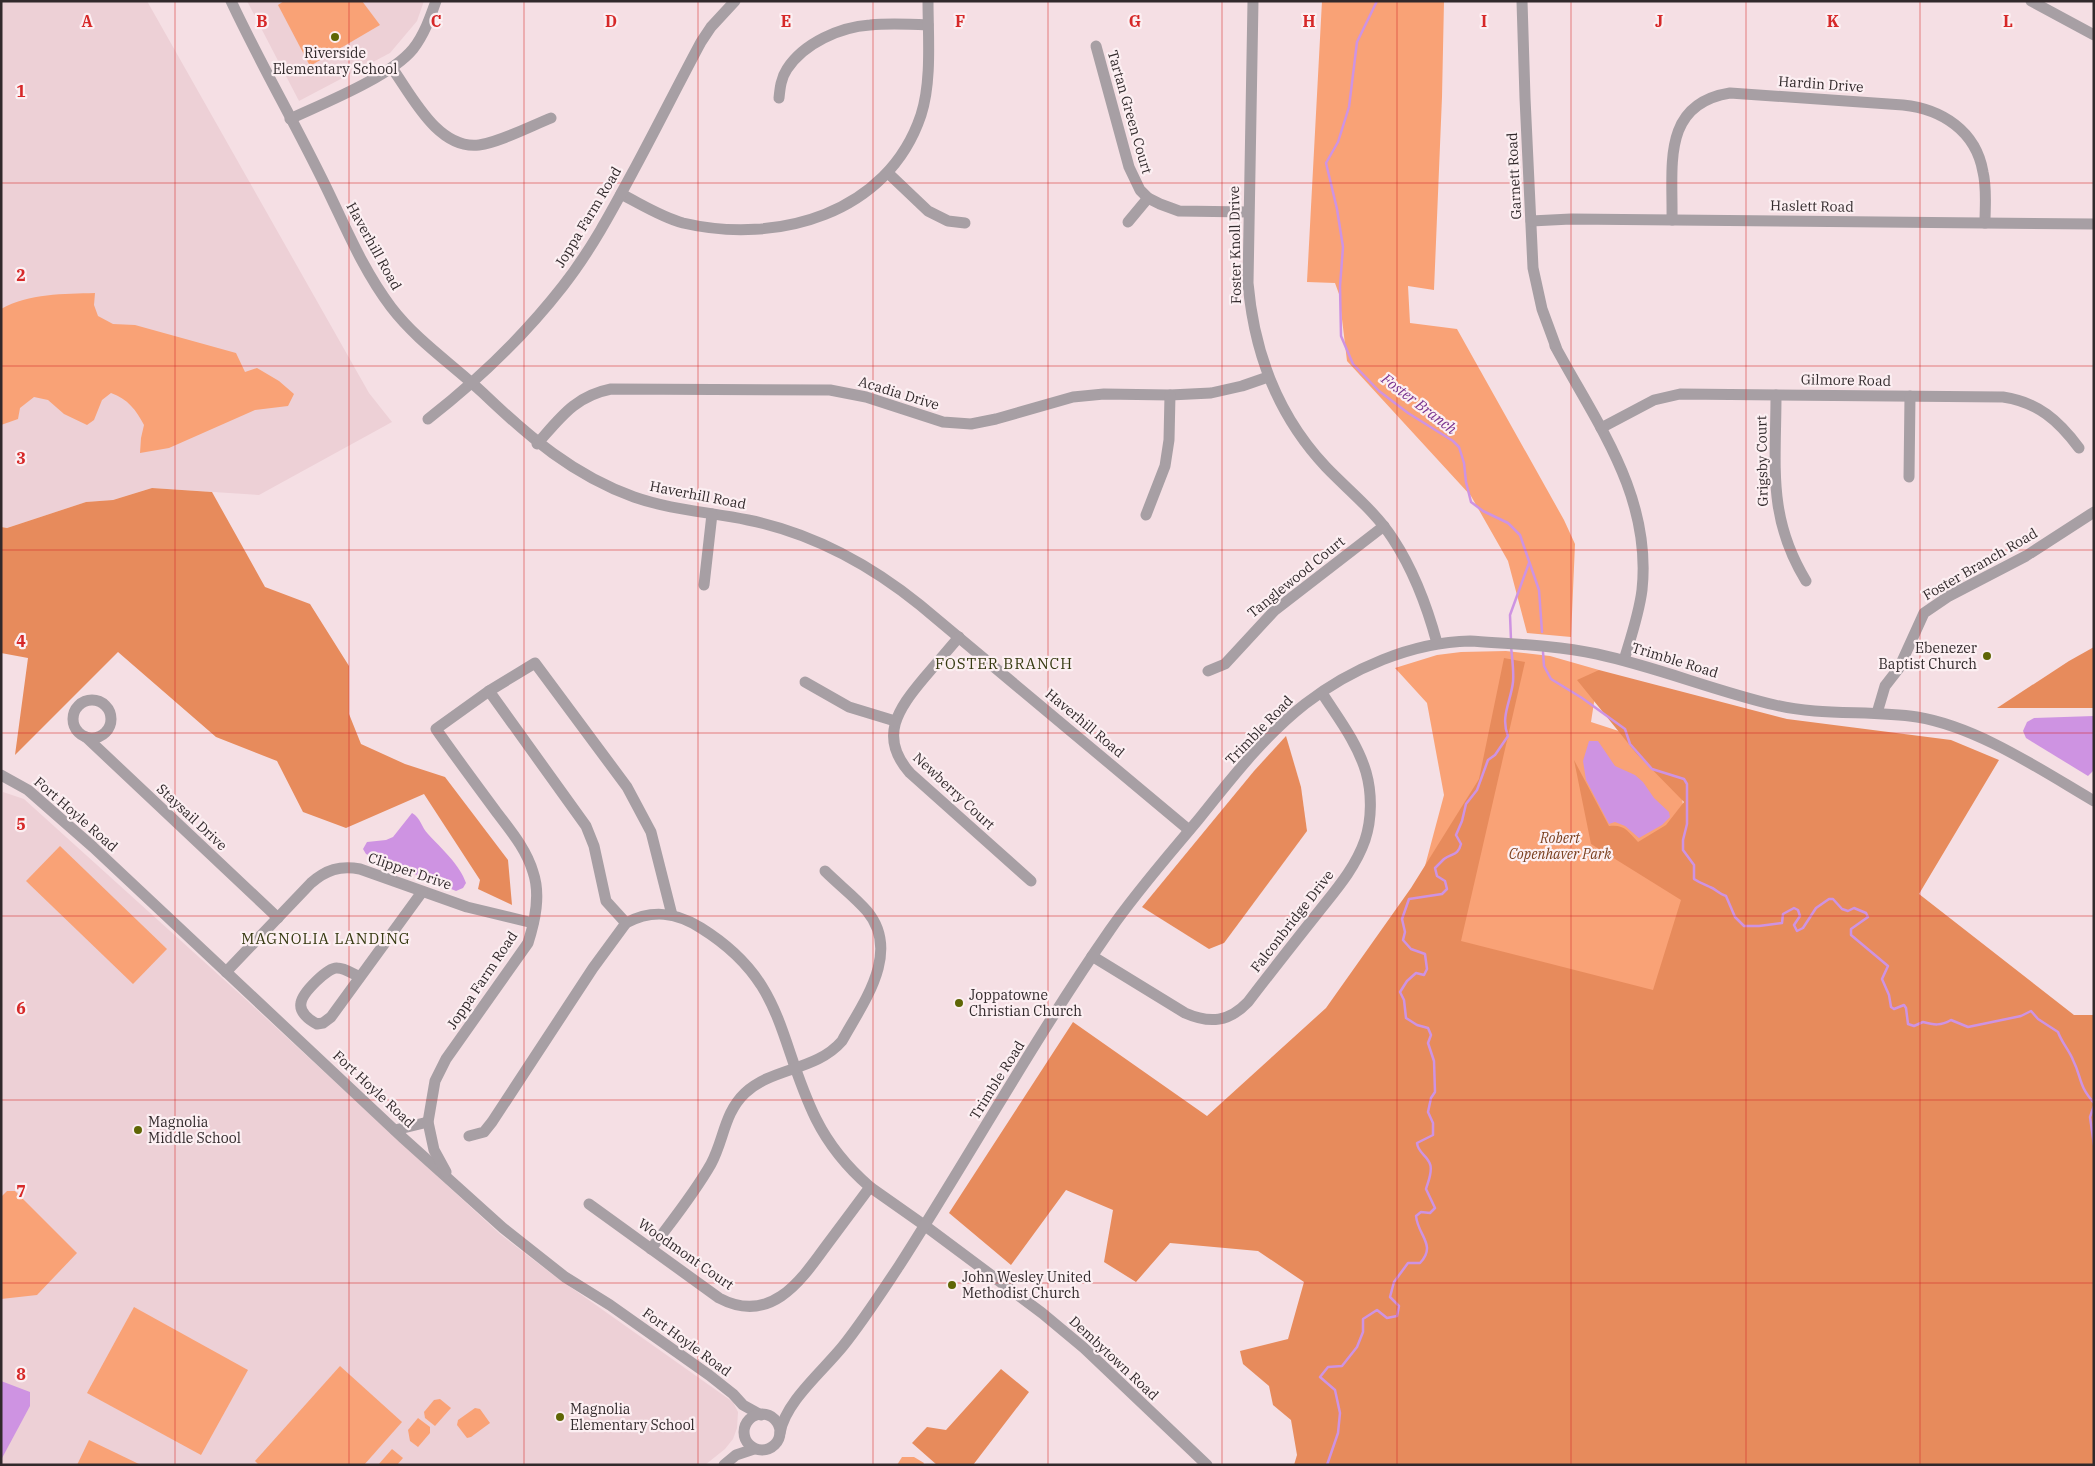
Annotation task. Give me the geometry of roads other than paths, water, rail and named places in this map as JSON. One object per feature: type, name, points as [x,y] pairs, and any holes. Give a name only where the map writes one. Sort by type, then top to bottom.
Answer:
[{"type":"street","name":"Haverhill Road","points":[[231,1],[378,288],[409,328],[472,383],[537,444],[589,477],[633,496],[682,510],[747,520],[785,530],[834,549],[886,578],[1190,830]]},
{"type":"street","points":[[290,119],[392,68],[407,56],[427,26],[436,1]]},
{"type":"street","name":"Joppa Farm Road","points":[[428,419],[472,383],[526,329],[564,285],[590,247],[621,194],[700,42],[734,1]]},
{"type":"street","points":[[621,194],[681,222],[726,230],[757,229],[794,224],[827,213],[856,198],[888,173],[908,146],[922,113],[927,86],[928,1]]},
{"type":"street","name":"Foster Knoll Drive","points":[[1253,1],[1248,212],[1250,307],[1255,336],[1268,377],[1289,418],[1308,444],[1384,526],[1405,559],[1417,582],[1436,643]]},
{"type":"street","name":"Garnett Road","points":[[1522,1],[1523,60],[1535,281],[1542,309],[1555,346],[1620,466],[1630,488],[1639,522],[1642,549],[1640,600],[1624,660]]},
{"type":"street","points":[[2031,1],[2094,35]]},
{"type":"street","points":[[779,98],[781,82],[787,68],[799,55],[824,38],[844,30],[869,25],[928,25]]},
{"type":"street","name":"Tartan Green Court","points":[[1096,46],[1133,179],[1140,190],[1148,198],[1169,209],[1178,211],[1248,212]]},
{"type":"street","points":[[392,68],[435,128],[454,142],[468,145],[481,144],[551,118]]},
{"type":"street","name":"Hardin Drive","points":[[1672,220],[1674,147],[1684,118],[1693,108],[1707,99],[1730,93],[1903,105],[1923,108],[1942,115],[1962,130],[1980,159],[1985,185],[1985,223]]},
{"type":"street","points":[[888,173],[928,210],[948,222],[964,223]]},
{"type":"street","points":[[1128,222],[1148,198]]},
{"type":"street","name":"Haslett Road","points":[[1531,221],[1571,219],[2094,224]]},
{"type":"street","name":"Acadia Drive","points":[[537,444],[569,408],[580,400],[599,391],[611,388],[830,390],[866,397],[943,422],[963,424],[996,419],[1073,397],[1104,394],[1170,395],[1211,393],[1242,386],[1268,377]]},
{"type":"street","name":"Gilmore Road","points":[[1601,428],[1642,406],[1667,396],[1697,394],[2003,397],[2019,400],[2037,407],[2066,431],[2079,448]]},
{"type":"street","points":[[1146,515],[1165,466],[1170,440],[1170,395]]},
{"type":"street","name":"Grigsby Court","points":[[1776,395],[1777,506],[1785,539],[1806,581]]},
{"type":"street","points":[[1909,477],[1910,396]]},
{"type":"street","name":"Foster Branch Road","points":[[1877,713],[1881,694],[1899,668],[1924,613],[1948,596],[2026,556],[2094,512]]},
{"type":"street","points":[[704,585],[712,514]]},
{"type":"street","name":"Tanglewood Court","points":[[1208,671],[1225,664],[1274,611],[1384,526]]},
{"type":"street","name":"Newberry Court","points":[[959,637],[909,696],[898,713],[895,721],[894,741],[896,750],[903,765],[1031,881]]},
{"type":"street","name":"Trimble Road","points":[[780,1432],[782,1421],[790,1406],[850,1337],[899,1266],[1092,956],[1135,896],[1263,742],[1292,714],[1322,693],[1373,664],[1436,643],[1470,641],[1561,648],[1624,660],[1776,705],[1821,711],[1877,713],[1920,718],[1963,730],[2018,757],[2094,801]]},
{"type":"street","points":[[469,1136],[484,1132],[492,1122],[593,968],[626,922],[606,901],[594,846],[581,819],[489,691],[535,663],[627,787],[651,832],[672,915]]},
{"type":"street","points":[[805,682],[849,706],[895,721]]},
{"type":"street","name":"Joppa Farm Road","points":[[450,1180],[434,1150],[428,1122],[435,1082],[446,1058],[528,943],[536,904],[534,873],[527,856],[436,729],[489,691]]},
{"type":"street","name":"Falconbridge Drive","points":[[1092,956],[1185,1013],[1199,1019],[1228,1017],[1248,1002],[1349,873],[1365,839],[1370,819],[1370,793],[1361,756],[1322,693]]},
{"type":"street","name":"Staysail Drive","points":[[86,737],[278,918]]},
{"type":"street","name":"Fort Hoyle Road","points":[[1,775],[28,790],[54,812],[502,1228],[565,1277],[610,1305],[709,1376],[743,1405],[763,1415]]},
{"type":"street","name":"Clipper Drive","points":[[226,972],[318,878],[334,869],[343,867],[360,869],[467,907],[533,923]]},
{"type":"street","points":[[651,1249],[711,1164],[726,1122],[736,1102],[760,1082],[820,1060],[842,1041],[874,983],[879,971],[881,949],[879,932],[867,911],[825,872]]},
{"type":"street","points":[[360,977],[336,968],[330,970],[303,996],[300,1004],[301,1010],[317,1024],[323,1023],[331,1017],[422,892]]},
{"type":"street","name":"Dembytown Road","points":[[626,922],[647,914],[672,915],[689,920],[731,949],[760,981],[776,1011],[810,1107],[823,1131],[845,1163],[870,1187],[1032,1305],[1081,1345],[1207,1465]]},
{"type":"street","points":[[395,1130],[428,1122]]},
{"type":"street","name":"Woodmont Court","points":[[588,1204],[727,1302],[750,1306],[765,1304],[782,1297],[798,1283],[870,1187]]},
{"type":"street","points":[[736,1455],[745,1429],[750,1419],[763,1415],[776,1422],[780,1432],[776,1444],[771,1448],[760,1450],[749,1445],[745,1429],[743,1405]]},
{"type":"street","name":"Trimble Road","points":[[763,1415],[790,1406]]},
{"type":"street","points":[[724,1465],[736,1455],[754,1448]]},
{"type":"waterway","name":"Foster Branch","points":[[1377,1],[1357,42],[1349,107],[1338,142],[1326,163],[1337,209],[1343,247],[1340,286],[1341,336],[1353,364],[1379,391],[1459,447],[1471,502],[1483,511],[1508,523],[1520,535],[1539,590],[1542,632]]},
{"type":"waterway","points":[[1511,640],[1510,615],[1529,563]]},
{"type":"waterway","points":[[1327,1465],[1338,1433],[1340,1413],[1335,1390],[1320,1377],[1328,1367],[1342,1366],[1357,1347],[1363,1332],[1363,1319],[1377,1310],[1387,1318],[1397,1316],[1399,1306],[1390,1297],[1394,1282],[1408,1263],[1420,1263],[1427,1251],[1427,1245],[1417,1223],[1416,1216],[1421,1212],[1430,1213],[1435,1208],[1426,1189],[1431,1167],[1417,1143],[1433,1135],[1433,1123],[1428,1112],[1431,1098],[1435,1092],[1434,1061],[1428,1043],[1431,1035],[1428,1028],[1417,1025],[1406,1018],[1404,1000],[1400,992],[1407,981],[1416,973],[1424,975],[1427,969],[1425,954],[1411,949],[1403,940],[1405,932],[1402,919],[1409,899],[1442,894],[1447,889],[1445,881],[1437,876],[1435,868],[1460,848],[1461,844],[1456,835],[1466,804],[1477,790],[1488,760],[1495,755],[1508,736],[1505,722],[1513,682],[1511,646]]},
{"type":"waterway","name":"Foster Branch","points":[[1543,652],[1544,666],[1551,679],[1582,698],[1625,729],[1630,744],[1652,769],[1684,779],[1687,784],[1687,824],[1683,840],[1683,850],[1694,865],[1694,879],[1726,896],[1735,917],[1744,926],[1782,923],[1783,914],[1794,908],[1798,910],[1800,916],[1794,925],[1797,931],[1803,928],[1816,908],[1829,899],[1833,899],[1842,909],[1848,911],[1854,908],[1866,913],[1868,917],[1851,929],[1851,935],[1888,966],[1882,979],[1889,995],[1891,1007],[1894,1009],[1904,1005],[1908,1024],[1914,1026],[1923,1022],[1937,1024],[1951,1020],[1968,1027],[2021,1016],[2031,1011],[2038,1019],[2058,1032],[2076,1066],[2083,1086],[2094,1103]]},
{"type":"waterway","name":"Foster Branch","points":[[2094,1106],[2090,1117],[2094,1145]]},
{"type":"place","name":"Riverside Elementary School","points":[[335,37]]},
{"type":"place","name":"Ebenezer Baptist Church","points":[[1987,656]]},
{"type":"place","name":"Joppatowne Christian Church","points":[[959,1003]]},
{"type":"place","name":"Magnolia Middle School","points":[[138,1130]]},
{"type":"place","name":"John Wesley United Methodist Church","points":[[952,1285]]},
{"type":"place","name":"Magnolia Elementary School","points":[[560,1417]]},
{"type":"district","name":"FOSTER BRANCH","points":[[1004,664]]},
{"type":"district","name":"MAGNOLIA LANDING","points":[[326,939]]},
{"type":"park label","name":"Robert Copenhaver Park","points":[[1560,846]]}]
